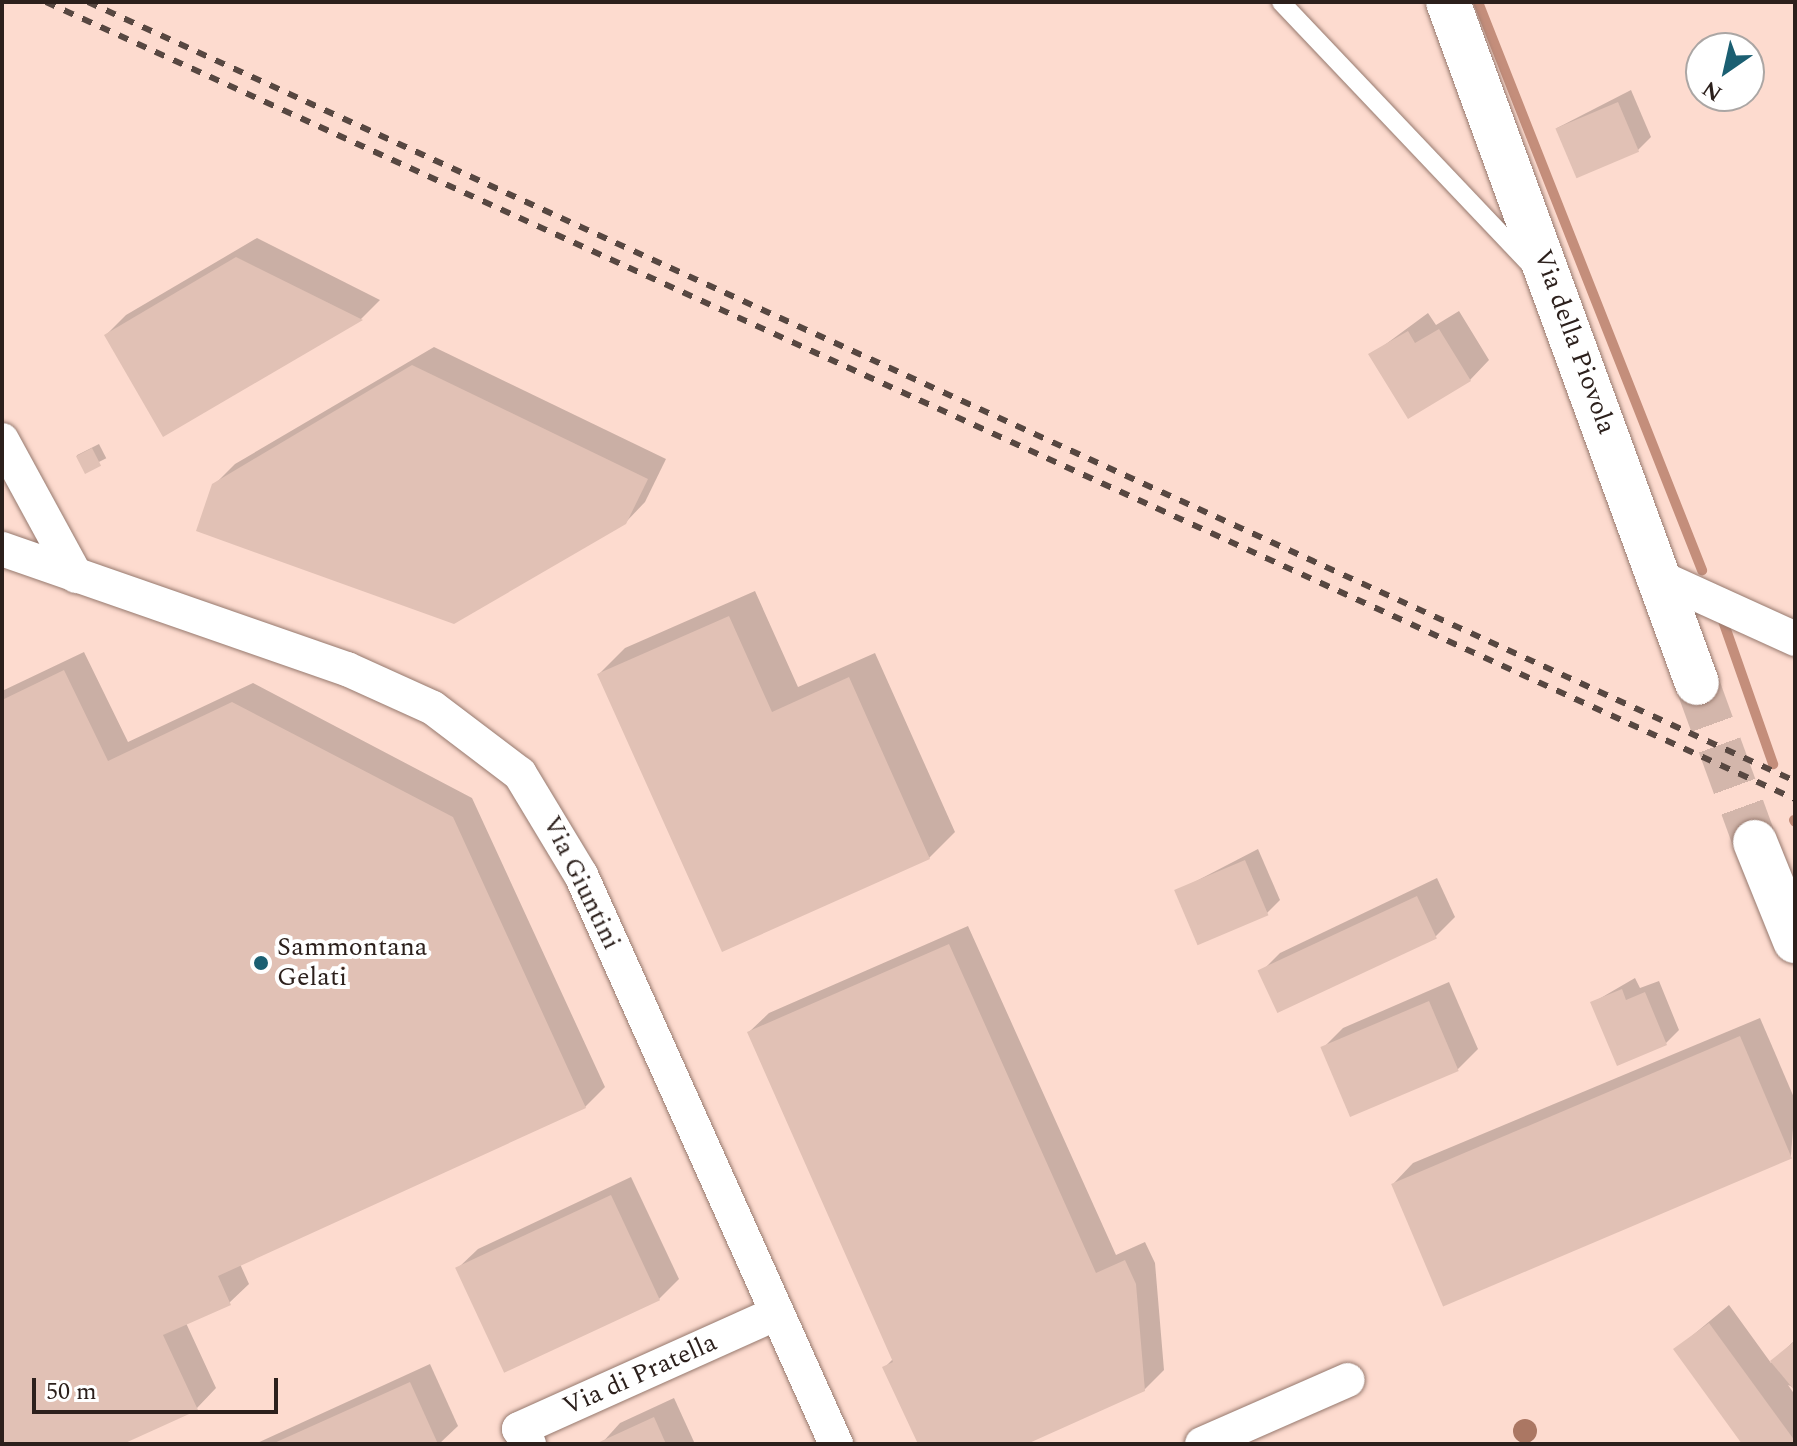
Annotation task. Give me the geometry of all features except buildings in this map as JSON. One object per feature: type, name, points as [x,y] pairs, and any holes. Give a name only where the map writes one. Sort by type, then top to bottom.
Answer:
[{"type":"street","name":"Via della Piovola","points":[[1448,2],[1697,683]]},
{"type":"street","points":[[2,440],[76,576]]},
{"type":"street","name":"Via Giuntini","points":[[2,549],[388,687],[466,729],[520,774],[581,875],[836,1444]]},
{"type":"street","points":[[1657,576],[1795,639]]},
{"type":"street","points":[[1755,842],[1795,941]]},
{"type":"street","name":"Via di Pratella","points":[[529,1444],[519,1429],[777,1313]]},
{"type":"street","points":[[1202,1444],[1348,1380]]},
{"type":"lane","points":[[1281,2],[1557,294]]},
{"type":"waterway","points":[[1478,2],[1702,570]]},
{"type":"waterway","points":[[1722,618],[1773,764]]},
{"type":"tunnel","points":[[1697,683],[1755,842]]},
{"type":"railway","points":[[46,2],[1795,799]]},
{"type":"railway","points":[[88,2],[1795,781]]},
{"type":"place","name":"Sammontana Gelati","points":[[261,963]]}]
